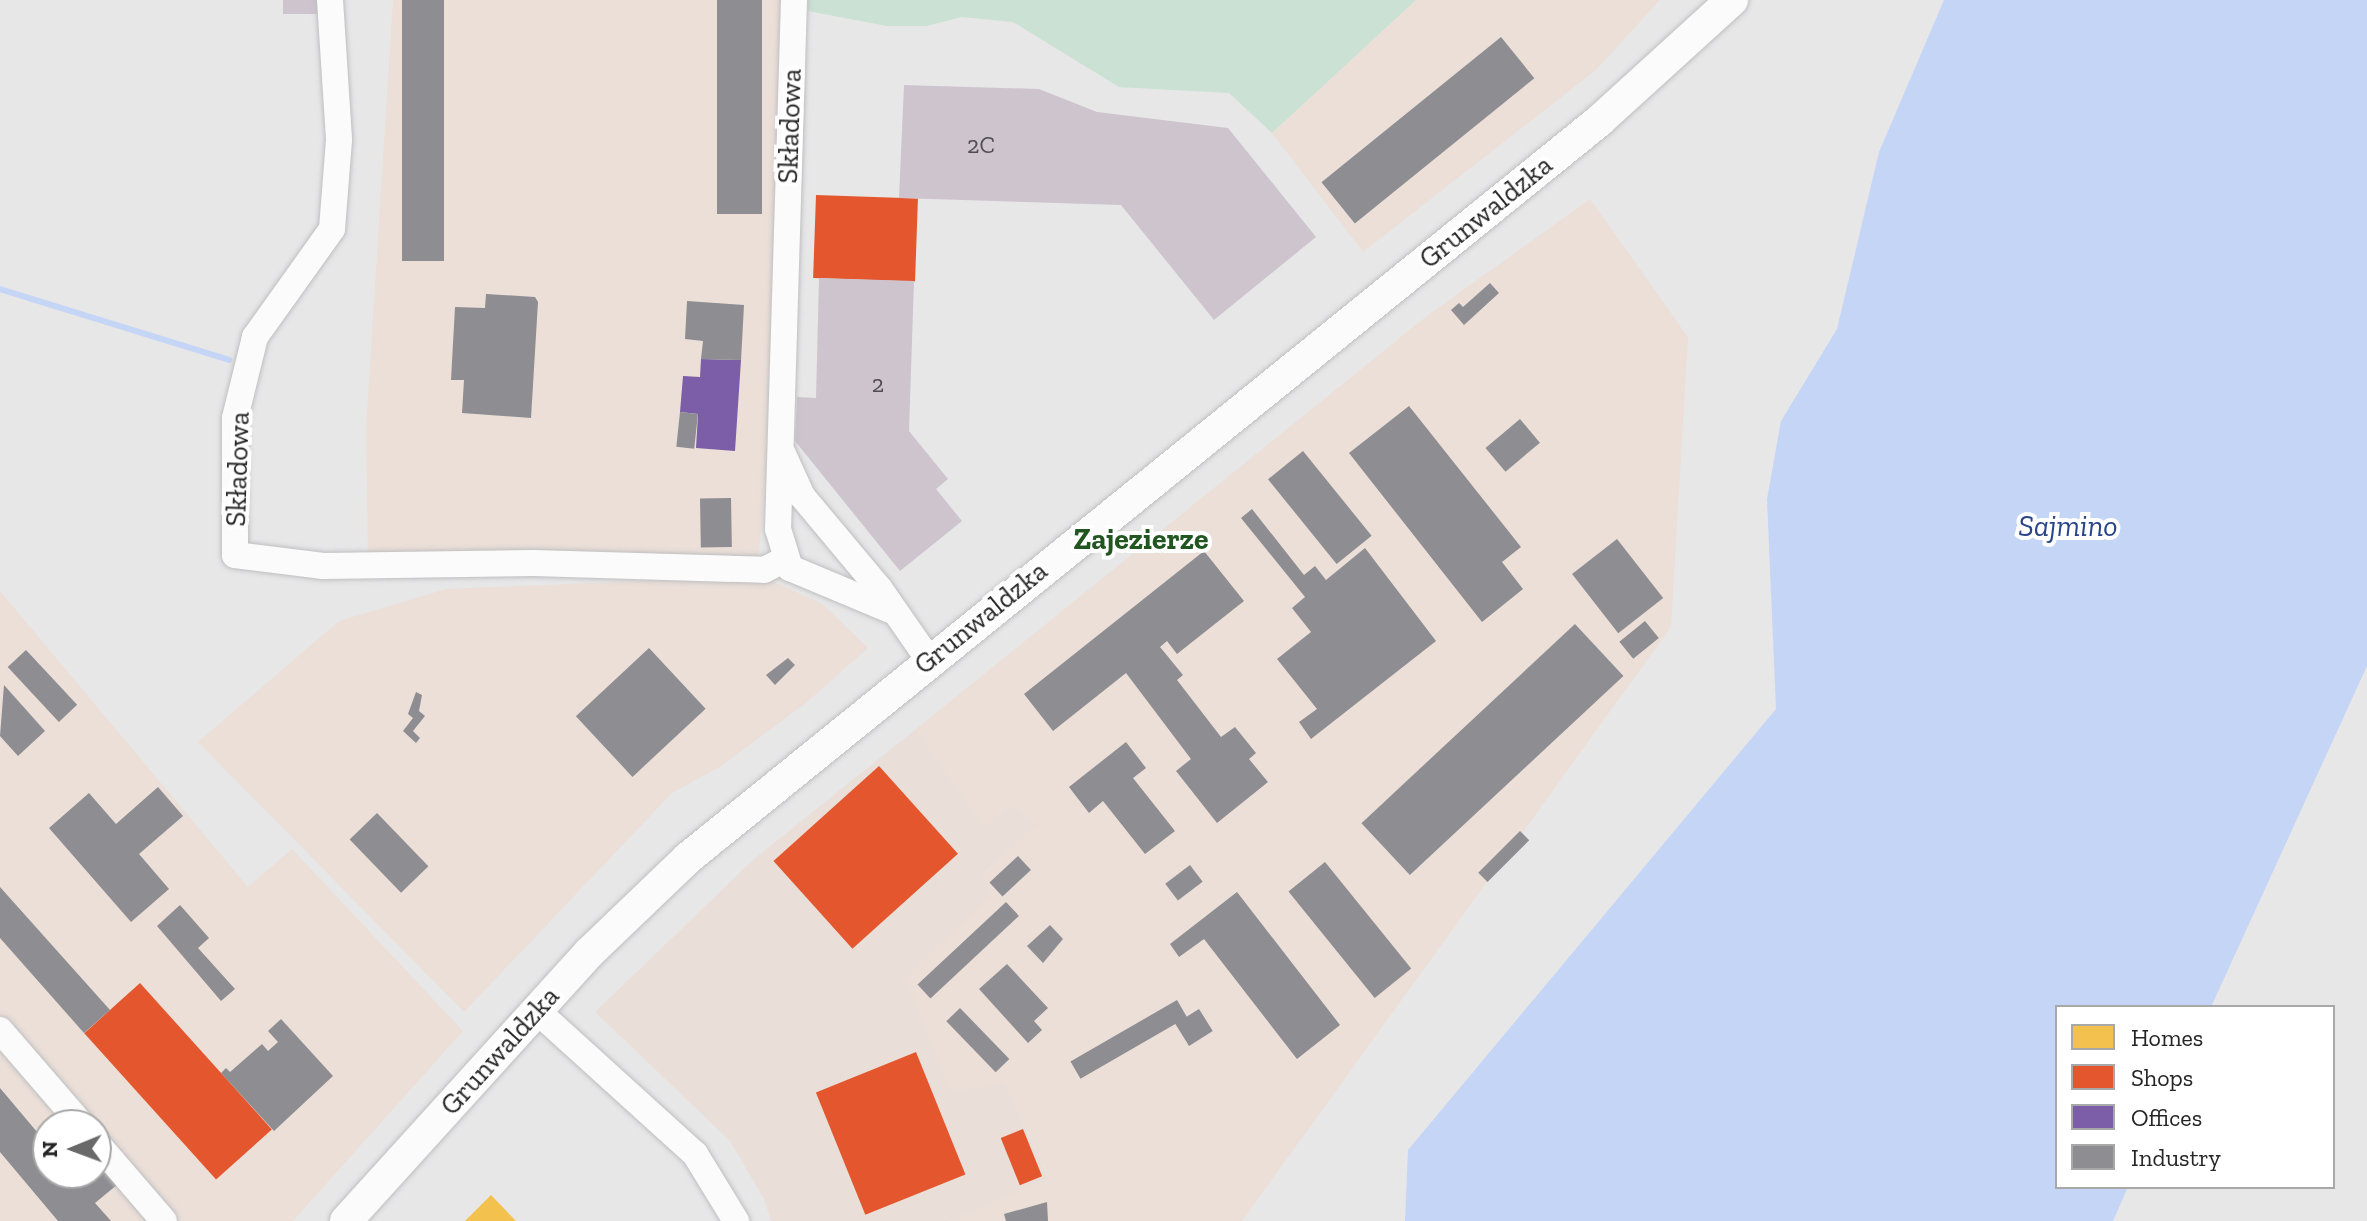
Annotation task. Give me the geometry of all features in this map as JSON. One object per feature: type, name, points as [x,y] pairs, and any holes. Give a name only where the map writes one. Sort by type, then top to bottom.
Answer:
[{"type":"main road","name":"Grunwaldzka","points":[[346,1221],[536,1010],[669,875],[929,660],[1599,121],[1732,0]]},
{"type":"street","name":"Składowa","points":[[330,0],[339,140],[332,229],[255,337],[235,418],[235,555],[323,566],[534,563],[764,570],[783,555],[799,527],[823,523]]},
{"type":"street","name":"Składowa","points":[[783,555],[779,443],[794,0]]},
{"type":"street","name":"Składowa","points":[[779,443],[795,483],[929,660]]},
{"type":"street","points":[[817,581],[835,567],[843,546]]},
{"type":"street","points":[[783,555],[790,568],[890,610]]},
{"type":"street","points":[[536,1010],[695,1154],[736,1221]]},
{"type":"street","points":[[0,1030],[68,1109]]},
{"type":"street","points":[[112,1161],[164,1221]]},
{"type":"shaded area","points":[[393,0],[808,0],[758,565],[368,556],[366,430]]},
{"type":"shaded area","points":[[1416,0],[1660,0],[1596,70],[1363,252],[1272,133]]},
{"type":"shaded area","points":[[1590,199],[1688,337],[1671,627],[1242,1221],[949,1221],[1049,1179],[1005,1083],[951,1093],[906,977],[990,897],[983,875],[1037,825],[1009,805],[984,826],[916,729],[1423,319]]},
{"type":"shaded area","points":[[760,576],[823,604],[868,648],[806,703],[723,765],[672,793],[464,1012],[198,742],[339,621],[446,589]]},
{"type":"shaded area","points":[[0,591],[248,887],[292,849],[463,1031],[293,1221],[0,1221]]},
{"type":"shaded area","points":[[916,729],[984,826],[1009,805],[1038,825],[983,874],[991,897],[1005,1083],[1049,1180],[949,1221],[771,1221],[764,1199],[730,1141],[595,1012],[754,859]]},
{"type":"green space","points":[[808,0],[1416,0],[1272,133],[1229,93],[1119,87],[1013,22],[961,17],[927,26],[887,26],[808,11]]},
{"type":"water","name":"Sajmino","points":[[1944,0],[2367,0],[2367,666],[2212,1005],[2055,1005],[2055,1189],[2127,1189],[2113,1221],[1405,1221],[1408,1150],[1776,709],[1767,499],[1781,421],[1837,329],[1879,152]]},
{"type":"building: Homes","points":[[491,1195],[516,1221],[465,1221]]},
{"type":"building: Shops","points":[[816,195],[918,199],[915,282],[813,278]]},
{"type":"building: Shops","points":[[879,766],[958,854],[852,949],[773,861]]},
{"type":"building: Shops","points":[[140,983],[272,1129],[216,1180],[84,1033]]},
{"type":"building: Shops","points":[[916,1052],[965,1174],[865,1215],[816,1092]]},
{"type":"building: Shops","points":[[1023,1129],[1042,1176],[1020,1185],[1001,1138]]},
{"type":"building: Offices","points":[[701,359],[741,360],[735,451],[696,448],[698,414],[680,412],[683,376],[700,377]]},
{"type":"building: Industry","points":[[402,0],[444,0],[444,261],[402,261]]},
{"type":"building: Industry","points":[[717,0],[762,0],[762,214],[717,214]]},
{"type":"building: Industry","points":[[1501,37],[1534,78],[1355,224],[1321,182]]},
{"type":"building: Industry","points":[[1490,283],[1499,293],[1464,325],[1451,310],[1459,303],[1463,307]]},
{"type":"building: Industry","points":[[486,294],[535,297],[538,302],[531,418],[462,413],[464,380],[451,380],[455,307],[485,308]]},
{"type":"building: Industry","points":[[687,301],[744,305],[741,360],[701,359],[703,341],[685,339]]},
{"type":"building: Industry","points":[[1409,406],[1521,547],[1502,562],[1523,589],[1482,622],[1349,453]]},
{"type":"building: Industry","points":[[680,412],[698,414],[694,449],[676,447]]},
{"type":"building: Industry","points":[[1520,419],[1540,443],[1505,472],[1486,448]]},
{"type":"building: Industry","points":[[1303,451],[1372,536],[1337,564],[1268,479]]},
{"type":"building: Industry","points":[[731,498],[732,547],[701,548],[700,499]]},
{"type":"building: Industry","points":[[1252,509],[1304,575],[1315,566],[1326,580],[1365,548],[1436,641],[1311,739],[1299,722],[1317,709],[1277,659],[1311,632],[1292,608],[1305,597],[1241,518]]},
{"type":"building: Industry","points":[[1617,539],[1663,598],[1618,633],[1572,574]]},
{"type":"building: Industry","points":[[1204,551],[1244,601],[1177,654],[1167,641],[1160,647],[1183,675],[1177,680],[1221,737],[1235,727],[1256,753],[1249,759],[1268,782],[1217,823],[1176,771],[1191,759],[1126,673],[1053,731],[1024,694]]},
{"type":"building: Industry","points":[[1645,621],[1659,638],[1633,659],[1619,642]]},
{"type":"building: Industry","points":[[1575,624],[1623,676],[1410,875],[1361,823]]},
{"type":"building: Industry","points":[[649,648],[706,709],[632,777],[576,716]]},
{"type":"building: Industry","points":[[26,650],[77,705],[59,722],[8,667]]},
{"type":"building: Industry","points":[[788,658],[795,665],[775,685],[766,675]]},
{"type":"building: Industry","points":[[4,685],[45,731],[18,756],[0,736]]},
{"type":"building: Industry","points":[[416,692],[422,695],[419,711],[425,716],[413,731],[420,738],[416,743],[403,731],[413,718],[408,714]]},
{"type":"building: Industry","points":[[1126,742],[1146,768],[1133,778],[1175,831],[1145,854],[1103,801],[1089,813],[1069,787]]},
{"type":"building: Industry","points":[[158,787],[183,816],[139,854],[169,889],[131,922],[49,828],[89,793],[116,824]]},
{"type":"building: Industry","points":[[377,813],[428,866],[401,893],[350,839]]},
{"type":"building: Industry","points":[[1520,831],[1529,840],[1487,882],[1478,873]]},
{"type":"building: Industry","points":[[1018,856],[1031,870],[1002,896],[989,883]]},
{"type":"building: Industry","points":[[1325,862],[1411,968],[1375,998],[1288,892]]},
{"type":"building: Industry","points":[[1190,865],[1203,882],[1178,900],[1165,884]]},
{"type":"building: Industry","points":[[0,887],[110,1010],[84,1033],[0,938]]},
{"type":"building: Industry","points":[[1237,892],[1340,1025],[1297,1059],[1204,939],[1179,957],[1170,944]]},
{"type":"building: Industry","points":[[1006,902],[1019,916],[930,998],[918,985]]},
{"type":"building: Industry","points":[[180,905],[209,938],[198,948],[235,989],[221,1001],[157,926]]},
{"type":"building: Industry","points":[[1050,925],[1063,939],[1043,963],[1027,946]]},
{"type":"building: Industry","points":[[1007,964],[1048,1008],[1034,1021],[1042,1030],[1028,1043],[979,989]]},
{"type":"building: Industry","points":[[1177,1000],[1187,1017],[1080,1079],[1070,1062]]},
{"type":"building: Industry","points":[[960,1008],[1009,1059],[996,1072],[946,1021]]},
{"type":"building: Industry","points":[[1199,1009],[1213,1031],[1189,1046],[1175,1024]]},
{"type":"building: Industry","points":[[281,1019],[333,1076],[274,1131],[221,1073],[226,1068],[230,1072],[262,1044],[268,1051],[278,1042],[268,1031]]},
{"type":"building: Industry","points":[[0,1088],[32,1126],[32,1189],[112,1189],[95,1203],[111,1221],[58,1221],[0,1152]]},
{"type":"building: Industry","points":[[1047,1202],[1048,1221],[1006,1221],[1004,1214]]},
{"type":"building: Other","points":[[283,0],[318,0],[318,14],[283,14]]},
{"type":"building: Other","points":[[904,85],[1039,89],[1097,112],[1228,128],[1316,237],[1214,320],[1121,205],[899,198]]},
{"type":"building: Other","points":[[819,278],[914,281],[909,431],[948,479],[936,489],[962,521],[900,571],[795,441],[797,397],[816,398]]},
{"type":"waterway","points":[[0,289],[229,360]]},
{"type":"district","name":"Zajezierze","points":[[1141,539]]}]
